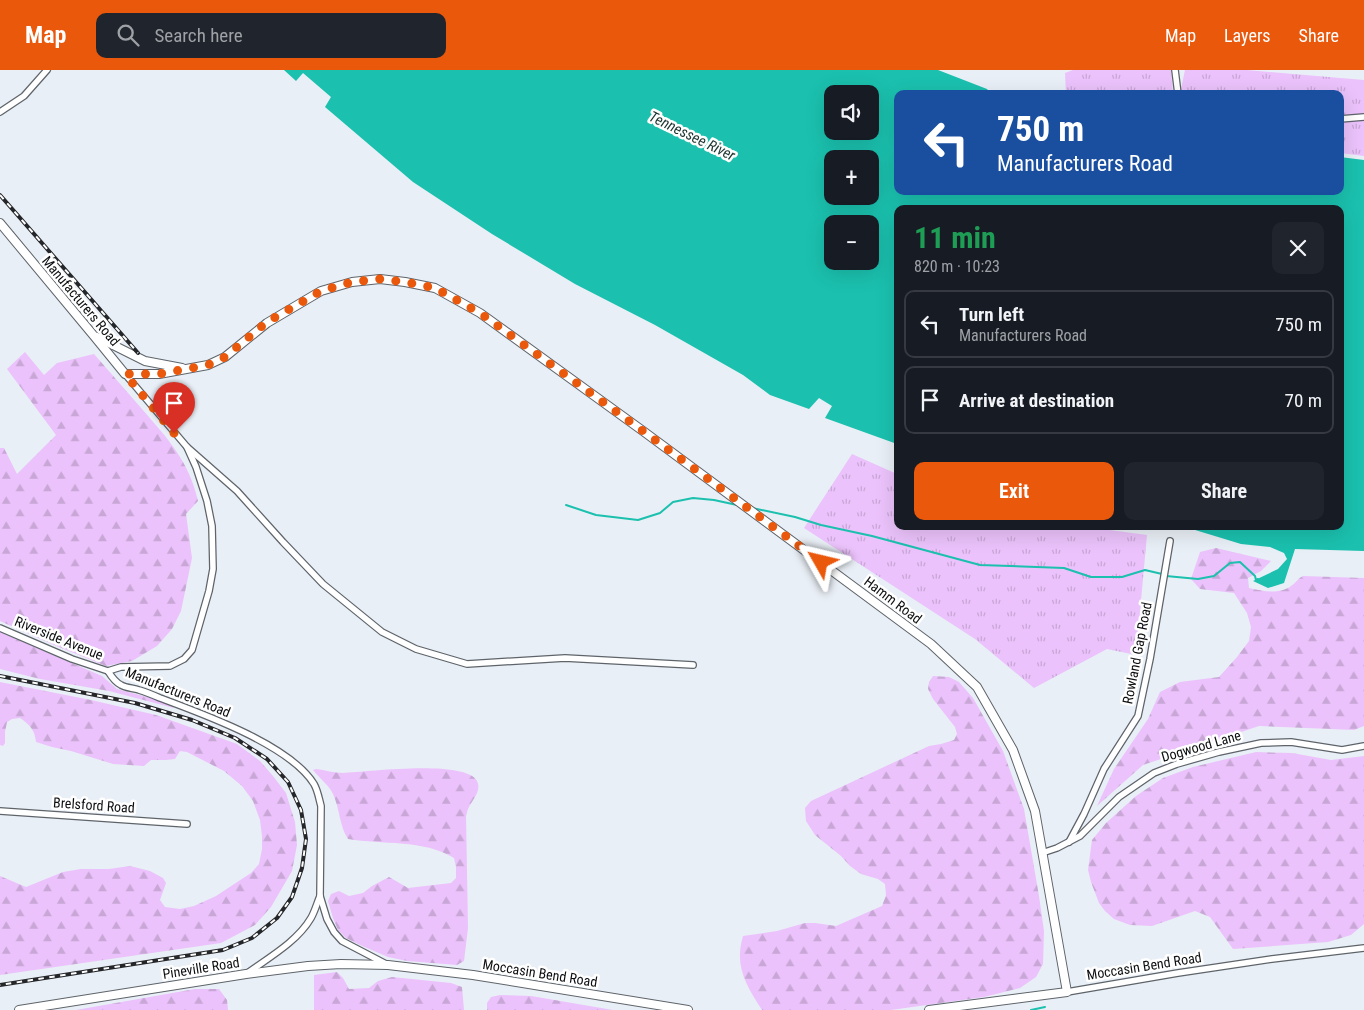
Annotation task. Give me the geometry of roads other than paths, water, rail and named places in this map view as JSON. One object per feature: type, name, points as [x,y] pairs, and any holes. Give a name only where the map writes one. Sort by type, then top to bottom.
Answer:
[{"type":"main road","name":"Manufacturers Road","points":[[0,223],[125,374]]},
{"type":"main road","name":"Hamm Road","points":[[125,374],[159,374],[208,365],[225,357],[267,322],[321,291],[352,282],[380,279],[435,288],[480,313],[931,644],[977,687],[1013,750],[1035,810],[1067,992]]},
{"type":"main road","points":[[94,336],[145,361],[191,369]]},
{"type":"main road","name":"Pineville Road","points":[[19,1010],[246,974],[325,965],[388,965]]},
{"type":"main road","name":"Moccasin Bend Road","points":[[388,965],[482,976],[688,1010]]},
{"type":"main road","name":"Moccasin Bend Road","points":[[929,1010],[1067,992]]},
{"type":"street","points":[[0,112],[24,96],[47,70]]},
{"type":"street","points":[[1175,72],[1177,90]]},
{"type":"street","points":[[1344,119],[1364,117]]},
{"type":"street","name":"Manufacturers Road","points":[[125,374],[187,447],[207,500],[212,526],[213,569],[210,591],[192,650],[184,659],[170,666],[121,667],[108,671],[120,685],[202,714],[253,737],[279,752],[299,767],[315,786],[319,795],[321,806],[320,896],[327,919],[334,932],[342,941],[388,965]]},
{"type":"street","points":[[187,447],[237,492],[323,584],[382,632],[416,649],[467,664],[564,658],[692,665]]},
{"type":"street","name":"Rowland Gap Road","points":[[1069,842],[1104,769],[1138,716],[1150,659],[1170,541]]},
{"type":"street","name":"Riverside Avenue","points":[[0,628],[72,659],[108,671]]},
{"type":"street","name":"Dogwood Lane","points":[[1042,853],[1080,836],[1119,797],[1154,773],[1177,764],[1261,743],[1291,742],[1342,750],[1364,746]]},
{"type":"street","name":"Brelsford Road","points":[[0,811],[187,824]]},
{"type":"street","name":"Manufacturers Road","points":[[246,974],[300,932],[311,918],[320,896]]},
{"type":"street","name":"Moccasin Bend Road","points":[[1067,992],[1215,967],[1364,948]]},
{"type":"water","name":"Tennessee River","points":[[284,70],[938,70],[988,90],[894,90],[894,195],[1344,195],[1344,158],[1364,160],[1364,551],[1295,549],[1284,583],[1268,588],[1253,581],[1278,569],[1287,559],[1284,553],[1270,547],[1241,544],[1195,530],[1344,530],[1344,205],[894,205],[894,443],[825,418],[832,406],[819,398],[809,409],[770,395],[743,375],[655,325],[575,284],[492,234],[413,182],[325,107],[331,97],[303,73],[296,81]]},
{"type":"waterway","points":[[566,505],[596,515],[638,520],[660,513],[673,502],[693,498],[737,505]]},
{"type":"waterway","points":[[752,508],[872,536],[980,565],[1064,568],[1091,577],[1122,577],[1145,570],[1162,574]]},
{"type":"waterway","points":[[1166,576],[1198,579],[1214,576],[1230,563],[1240,562],[1255,576],[1256,580],[1258,579]]},
{"type":"waterway","points":[[1031,1010],[1045,1007]]},
{"type":"railway","points":[[0,195],[138,353]]},
{"type":"railway","points":[[0,676],[135,703],[192,720],[235,738],[267,759],[288,782],[301,810],[306,839],[302,868],[292,897],[277,918],[252,938],[223,950],[0,985]]}]
